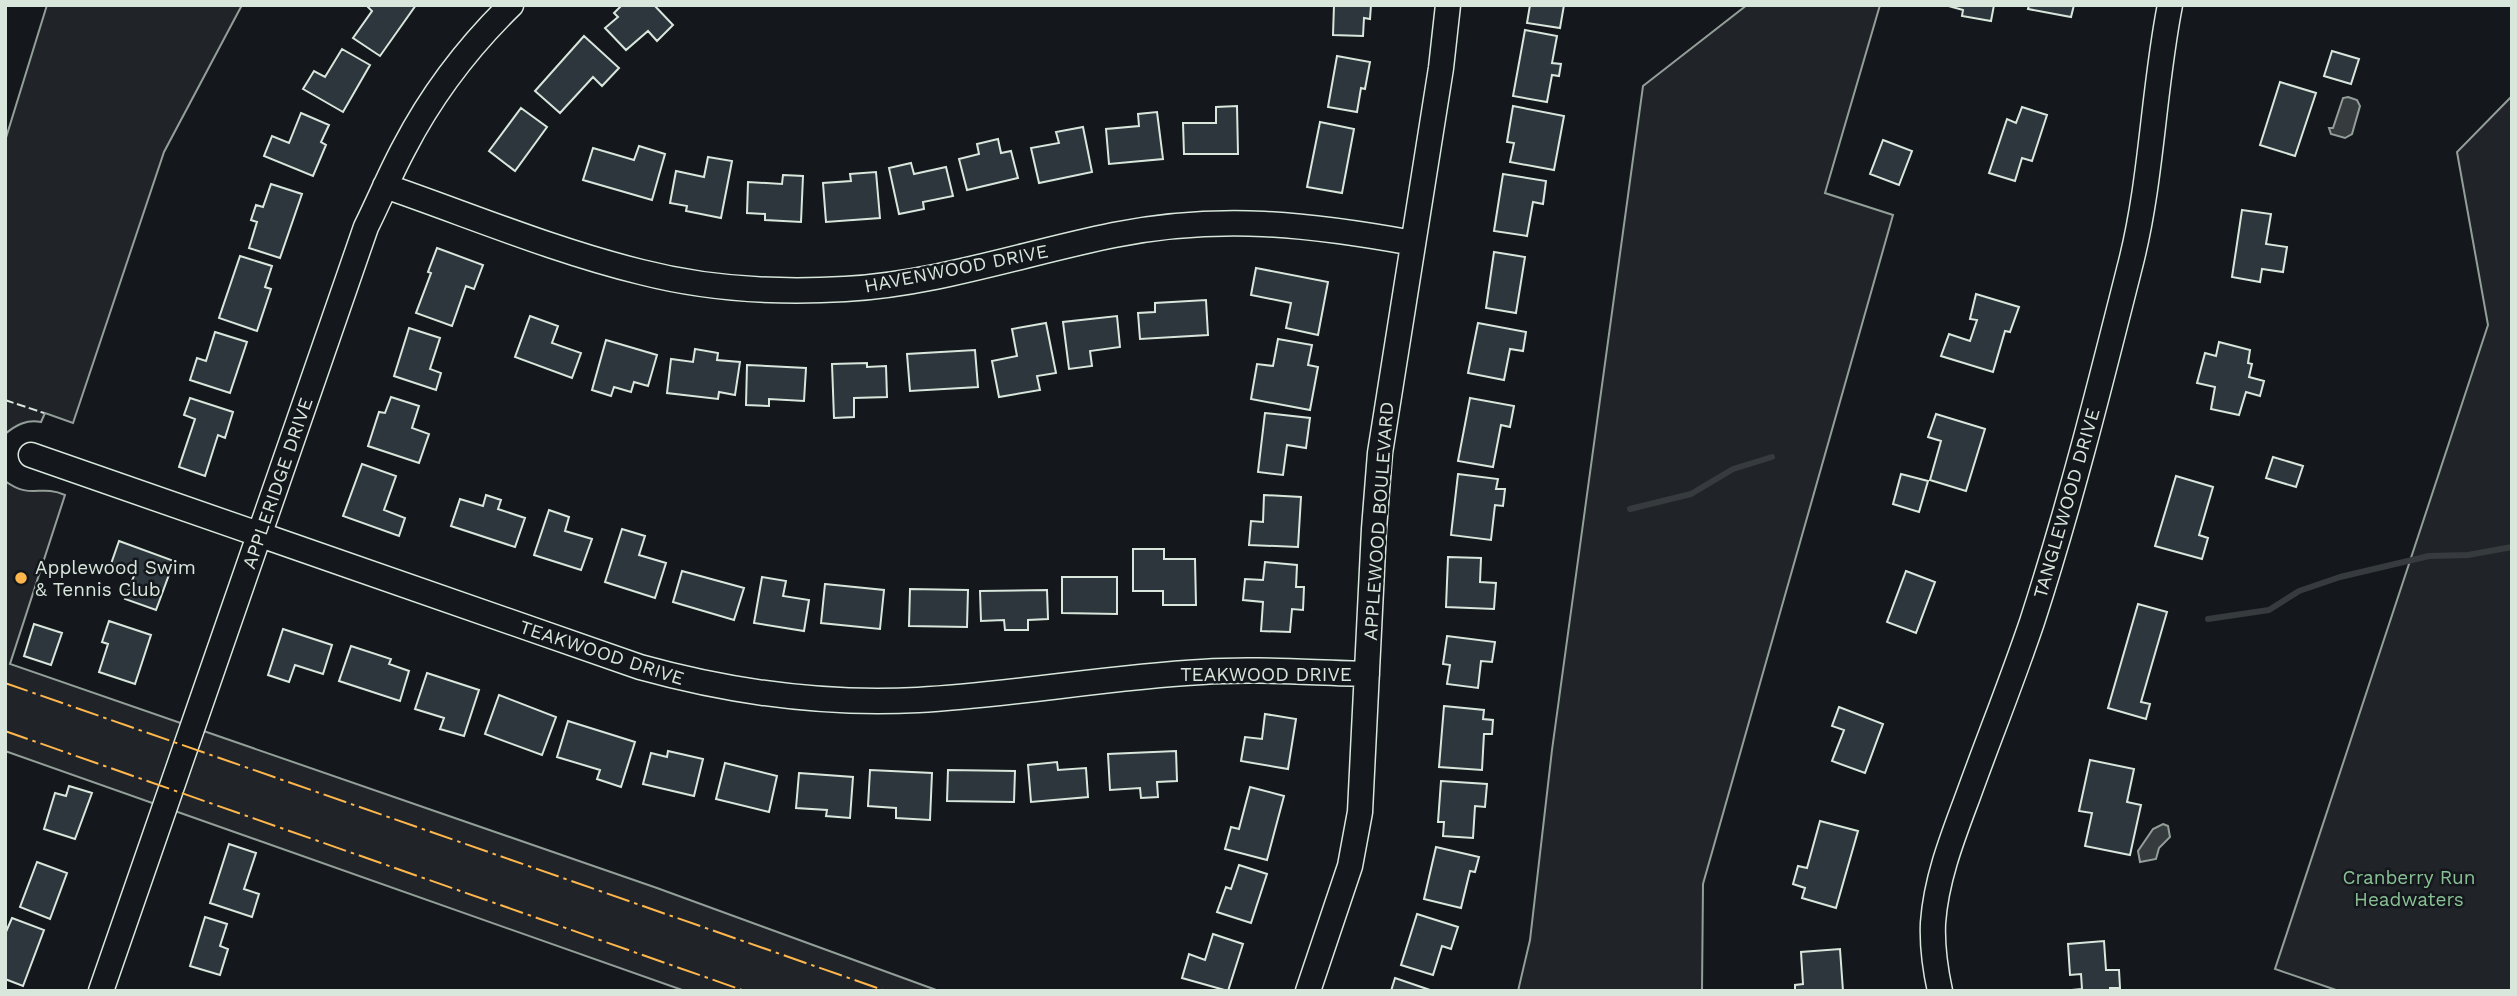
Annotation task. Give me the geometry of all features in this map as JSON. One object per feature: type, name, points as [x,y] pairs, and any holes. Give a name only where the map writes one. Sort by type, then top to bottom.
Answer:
[{"type":"street","name":"APPLERIDGE DRIVE","points":[[101,991],[366,227],[404,148],[447,80],[511,5]]},
{"type":"street","name":"APPLEWOOD BOULEVARD","points":[[1308,991],[1350,866],[1361,801],[1380,453],[1441,68],[1448,5]]},
{"type":"street","name":"TANGLEWOOD DRIVE","points":[[1940,991],[1935,964],[1933,924],[1943,868],[2031,624],[2054,550],[2131,262],[2143,194],[2161,47],[2170,5]]},
{"type":"street","name":"HAVENWOOD DRIVE","points":[[385,186],[576,253],[640,272],[701,284],[770,291],[847,289],[916,280],[1114,235],[1195,225],[1298,225],[1413,243]]},
{"type":"street","name":"TEAKWOOD DRIVE","points":[[31,455],[640,667],[691,681],[801,698],[852,701],[918,700],[1204,671],[1367,674]]},
{"type":"green space","points":[[47,5],[242,5],[164,152],[73,423],[45,413],[41,422],[22,424],[5,434],[5,141]]},
{"type":"green space","points":[[1747,5],[1880,5],[1825,193],[1893,215],[1703,884],[1702,991],[1518,991],[1530,940],[1552,750],[1643,86]]},
{"type":"green space","name":"Cranberry Run Headwaters","points":[[2512,96],[2512,991],[2339,991],[2275,969],[2488,325],[2457,152]]},
{"type":"green space","points":[[5,481],[22,490],[49,491],[65,495],[10,664],[657,888],[939,991],[685,991],[5,751]]},
{"type":"shaded area","points":[[2343,98],[2357,100],[2360,106],[2352,134],[2345,138],[2331,134],[2329,128],[2333,128]]},
{"type":"shaded area","points":[[2163,824],[2168,826],[2170,837],[2159,848],[2156,859],[2140,862],[2138,851],[2153,829]]},
{"type":"building","points":[[366,5],[416,5],[380,56],[353,38],[372,11]]},
{"type":"building","points":[[622,5],[654,5],[673,25],[657,41],[648,31],[626,50],[605,28],[618,17],[614,13]]},
{"type":"building","points":[[1334,5],[1371,5],[1370,19],[1364,18],[1363,36],[1333,35]]},
{"type":"building","points":[[1530,5],[1564,5],[1560,28],[1527,23]]},
{"type":"building","points":[[1945,5],[1994,5],[1991,21],[1962,16],[1963,10]]},
{"type":"building","points":[[2029,5],[2074,5],[2071,17],[2028,9]]},
{"type":"building","points":[[1525,30],[1557,36],[1552,63],[1561,64],[1559,76],[1552,75],[1547,102],[1513,96]]},
{"type":"building","points":[[584,36],[619,68],[602,86],[593,77],[560,113],[535,91]]},
{"type":"building","points":[[342,49],[370,65],[343,112],[303,89],[314,71],[325,77]]},
{"type":"building","points":[[2332,51],[2359,59],[2351,84],[2324,76]]},
{"type":"building","points":[[1337,56],[1370,62],[1365,89],[1361,88],[1357,112],[1328,107]]},
{"type":"building","points":[[2280,82],[2316,93],[2295,156],[2260,145]]},
{"type":"building","points":[[1237,106],[1238,154],[1184,154],[1183,123],[1216,123],[1216,107]]},
{"type":"building","points":[[1513,106],[1564,116],[1554,170],[1510,162],[1514,143],[1507,142]]},
{"type":"building","points":[[2022,107],[2047,115],[2032,161],[2022,158],[2015,181],[1989,173],[2007,119],[2016,123]]},
{"type":"building","points":[[521,108],[547,127],[515,171],[489,151]]},
{"type":"building","points":[[1157,112],[1163,159],[1109,164],[1106,129],[1139,126],[1138,114]]},
{"type":"building","points":[[301,113],[329,125],[321,142],[326,145],[313,176],[264,156],[272,136],[289,143]]},
{"type":"building","points":[[1320,122],[1354,129],[1342,193],[1307,187]]},
{"type":"building","points":[[1083,127],[1092,172],[1039,183],[1031,148],[1059,143],[1056,132]]},
{"type":"building","points":[[998,139],[1001,153],[1011,151],[1018,178],[967,190],[959,159],[979,154],[977,144]]},
{"type":"building","points":[[1883,140],[1912,151],[1899,185],[1870,174]]},
{"type":"building","points":[[639,146],[665,154],[652,200],[583,180],[593,148],[634,160]]},
{"type":"building","points":[[708,157],[732,161],[721,218],[686,211],[687,206],[670,203],[676,171],[704,177]]},
{"type":"building","points":[[911,163],[914,174],[946,167],[953,196],[923,202],[924,209],[899,214],[889,168]]},
{"type":"building","points":[[876,172],[880,218],[826,222],[823,183],[851,181],[850,174]]},
{"type":"building","points":[[1503,174],[1546,181],[1543,204],[1533,202],[1527,236],[1494,231]]},
{"type":"building","points":[[783,175],[803,176],[801,222],[765,220],[765,214],[747,213],[748,182],[782,184]]},
{"type":"building","points":[[271,184],[302,194],[280,258],[249,248],[257,222],[251,220],[256,205],[263,207]]},
{"type":"building","points":[[2242,210],[2271,214],[2266,244],[2287,247],[2283,272],[2262,269],[2260,282],[2232,277]]},
{"type":"building","points":[[437,248],[483,265],[474,289],[466,286],[452,326],[416,313]]},
{"type":"building","points":[[1494,252],[1525,257],[1516,313],[1486,308]]},
{"type":"building","points":[[240,256],[272,266],[265,287],[271,289],[257,331],[219,318]]},
{"type":"building","points":[[1256,268],[1328,282],[1318,335],[1286,328],[1291,303],[1251,295]]},
{"type":"building","points":[[1976,294],[2019,307],[2010,332],[2005,331],[1993,372],[1941,356],[1949,334],[1970,341],[1977,320],[1970,319]]},
{"type":"building","points":[[1206,300],[1208,335],[1140,339],[1138,313],[1155,312],[1155,303]]},
{"type":"building","points":[[530,316],[558,326],[552,343],[581,353],[572,378],[515,357]]},
{"type":"building","points":[[1117,316],[1120,347],[1090,351],[1092,366],[1069,369],[1063,322]]},
{"type":"building","points":[[1046,323],[1056,373],[1037,376],[1040,390],[999,397],[992,361],[1017,356],[1012,329]]},
{"type":"building","points":[[1478,323],[1526,332],[1523,351],[1510,349],[1504,380],[1468,373]]},
{"type":"building","points":[[409,328],[440,338],[430,369],[441,373],[436,390],[394,376]]},
{"type":"building","points":[[215,332],[247,342],[230,393],[190,380],[197,358],[206,361]]},
{"type":"building","points":[[1278,339],[1312,345],[1308,365],[1318,367],[1310,410],[1251,399],[1257,364],[1273,366]]},
{"type":"building","points":[[606,340],[657,355],[648,386],[634,382],[631,392],[614,387],[611,396],[592,390]]},
{"type":"building","points":[[2219,342],[2250,350],[2248,363],[2252,364],[2249,377],[2264,381],[2260,396],[2246,392],[2239,415],[2211,409],[2215,387],[2197,383],[2205,353],[2216,356]]},
{"type":"building","points":[[695,349],[718,353],[717,360],[740,362],[735,395],[719,392],[718,399],[667,393],[671,359],[693,362]]},
{"type":"building","points":[[975,350],[978,387],[910,391],[907,354]]},
{"type":"building","points":[[867,363],[867,367],[886,366],[887,397],[854,398],[854,417],[834,418],[832,364]]},
{"type":"building","points":[[747,365],[806,368],[804,401],[769,399],[769,406],[746,405]]},
{"type":"building","points":[[391,397],[419,406],[412,428],[429,434],[419,463],[368,446],[379,412],[385,413]]},
{"type":"building","points":[[190,398],[233,412],[225,438],[218,435],[205,476],[179,467],[195,419],[184,415]]},
{"type":"building","points":[[1470,398],[1514,406],[1510,427],[1501,425],[1493,467],[1458,461]]},
{"type":"building","points":[[1265,413],[1310,418],[1306,448],[1287,445],[1283,475],[1258,472]]},
{"type":"building","points":[[1936,414],[1985,429],[1966,491],[1930,480],[1941,441],[1928,437]]},
{"type":"building","points":[[2273,457],[2303,466],[2296,487],[2266,478]]},
{"type":"building","points":[[362,464],[396,476],[384,510],[405,518],[399,536],[343,516]]},
{"type":"building","points":[[1458,474],[1498,479],[1496,489],[1505,489],[1503,506],[1495,505],[1491,540],[1451,535]]},
{"type":"building","points":[[1901,474],[1928,481],[1919,512],[1893,504]]},
{"type":"building","points":[[2176,476],[2213,487],[2199,535],[2208,538],[2202,559],[2155,546]]},
{"type":"building","points":[[486,495],[501,500],[498,509],[525,518],[515,547],[451,526],[460,499],[483,506]]},
{"type":"building","points":[[1264,495],[1301,497],[1298,547],[1249,545],[1251,521],[1263,522]]},
{"type":"building","points":[[549,510],[569,517],[565,531],[592,539],[581,570],[534,555]]},
{"type":"building","points":[[622,529],[645,536],[639,555],[666,563],[655,598],[605,582]]},
{"type":"building","points":[[119,541],[174,561],[156,610],[125,599],[135,573],[111,564]]},
{"type":"building","points":[[1133,549],[1164,549],[1164,559],[1195,559],[1196,605],[1163,605],[1163,591],[1133,591]]},
{"type":"building","points":[[1448,557],[1481,558],[1480,582],[1496,583],[1494,609],[1446,607]]},
{"type":"building","points":[[1265,562],[1297,565],[1296,587],[1304,587],[1303,610],[1292,609],[1290,632],[1261,631],[1263,602],[1243,600],[1245,579],[1263,580]]},
{"type":"building","points":[[682,571],[744,588],[734,620],[673,602]]},
{"type":"building","points":[[1906,571],[1935,582],[1916,633],[1887,622]]},
{"type":"building","points":[[762,577],[786,581],[783,596],[809,600],[804,631],[754,623]]},
{"type":"building","points":[[1062,577],[1117,577],[1117,614],[1062,613]]},
{"type":"building","points":[[825,584],[884,590],[880,629],[821,623]]},
{"type":"building","points":[[910,589],[968,590],[967,627],[909,626]]},
{"type":"building","points":[[1047,590],[1048,619],[1028,620],[1028,630],[1005,630],[1004,620],[981,621],[980,591]]},
{"type":"building","points":[[2138,604],[2167,612],[2141,702],[2150,704],[2146,719],[2108,708]]},
{"type":"building","points":[[109,621],[151,635],[135,684],[99,672],[108,644],[102,642]]},
{"type":"building","points":[[34,624],[62,633],[51,665],[24,656]]},
{"type":"building","points":[[283,629],[332,645],[323,674],[295,665],[289,682],[268,675]]},
{"type":"building","points":[[1447,636],[1495,642],[1492,662],[1481,661],[1478,688],[1447,684],[1450,665],[1443,664]]},
{"type":"building","points":[[351,646],[391,659],[389,664],[409,671],[400,701],[339,681]]},
{"type":"building","points":[[427,673],[479,690],[464,736],[440,729],[444,718],[415,709]]},
{"type":"building","points":[[499,695],[556,717],[542,755],[485,734]]},
{"type":"building","points":[[1444,706],[1484,710],[1483,719],[1493,720],[1492,734],[1484,734],[1482,770],[1439,767]]},
{"type":"building","points":[[1839,707],[1883,724],[1865,773],[1832,761],[1844,730],[1832,726]]},
{"type":"building","points":[[1265,714],[1296,719],[1288,769],[1241,761],[1245,737],[1262,739]]},
{"type":"building","points":[[568,721],[635,742],[621,787],[597,779],[600,770],[557,757]]},
{"type":"building","points":[[668,751],[703,759],[694,796],[643,784],[651,753],[667,757]]},
{"type":"building","points":[[1176,751],[1177,781],[1157,782],[1158,797],[1141,798],[1140,788],[1110,790],[1108,754]]},
{"type":"building","points":[[2090,760],[2134,769],[2127,802],[2141,805],[2130,855],[2085,846],[2092,813],[2079,811]]},
{"type":"building","points":[[1057,762],[1058,770],[1086,768],[1088,797],[1031,802],[1028,765]]},
{"type":"building","points":[[725,763],[777,776],[769,812],[716,799]]},
{"type":"building","points":[[870,770],[932,773],[930,820],[896,818],[896,808],[868,806]]},
{"type":"building","points":[[948,770],[1015,771],[1014,802],[947,801]]},
{"type":"building","points":[[799,773],[853,777],[850,818],[826,816],[827,810],[796,808]]},
{"type":"building","points":[[1441,781],[1487,784],[1485,807],[1475,806],[1473,838],[1443,836],[1444,822],[1438,822]]},
{"type":"building","points":[[69,786],[92,793],[75,839],[44,829],[55,793],[66,796]]},
{"type":"building","points":[[1250,787],[1284,796],[1267,860],[1225,849],[1231,827],[1239,829]]},
{"type":"building","points":[[1820,821],[1858,831],[1836,908],[1802,898],[1805,888],[1793,884],[1798,866],[1807,868]]},
{"type":"building","points":[[229,844],[256,853],[244,889],[259,894],[252,917],[210,903]]},
{"type":"building","points":[[1436,847],[1479,857],[1475,872],[1470,871],[1461,908],[1424,899]]},
{"type":"building","points":[[37,862],[67,873],[50,919],[20,907]]},
{"type":"building","points":[[1239,865],[1267,874],[1251,923],[1217,912],[1226,887],[1231,889]]},
{"type":"building","points":[[1417,914],[1458,927],[1451,949],[1442,946],[1433,975],[1401,965]]},
{"type":"building","points":[[205,917],[227,924],[220,946],[228,949],[220,975],[190,966]]},
{"type":"building","points":[[12,918],[44,930],[23,986],[5,979],[5,934]]},
{"type":"building","points":[[1213,934],[1243,944],[1228,991],[1182,978],[1189,954],[1205,960]]},
{"type":"building","points":[[2104,941],[2106,970],[2119,970],[2120,988],[2110,988],[2110,991],[2061,991],[2082,989],[2081,974],[2070,975],[2068,944]]},
{"type":"building","points":[[1840,949],[1843,991],[1795,991],[1795,985],[1803,984],[1801,952]]},
{"type":"building","points":[[1395,978],[1433,991],[1391,991]]},
{"type":"waterway","points":[[1630,509],[1691,494],[1733,469],[1772,457]]},
{"type":"waterway","points":[[2208,619],[2269,610],[2299,591],[2340,577],[2429,556],[2468,555],[2512,547]]},
{"type":"fence","points":[[5,400],[44,413]]},
{"type":"power","points":[[5,683],[886,991]]},
{"type":"power","points":[[5,731],[745,991]]},
{"type":"place","name":"Applewood Swim & Tennis Club","points":[[21,578]]}]
